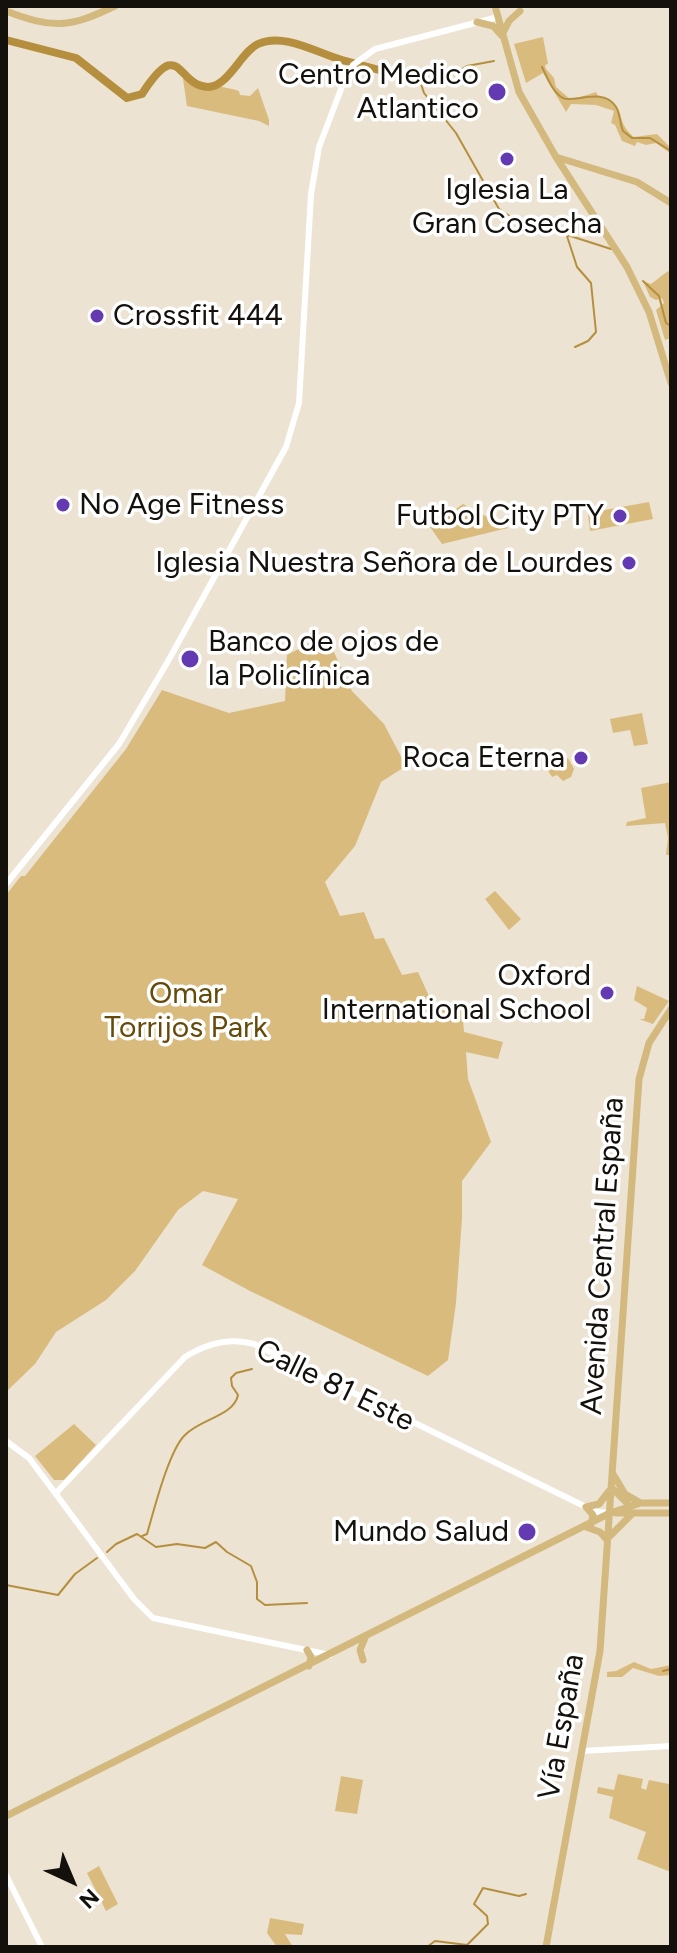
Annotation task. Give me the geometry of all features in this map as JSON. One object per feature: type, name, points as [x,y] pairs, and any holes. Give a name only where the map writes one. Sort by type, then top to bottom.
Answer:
[{"type":"main road","points":[[6,11],[50,25],[82,20],[115,6]]},
{"type":"main road","points":[[495,6],[519,92],[634,280],[649,312],[670,378]]},
{"type":"main road","points":[[503,37],[507,24],[520,11]]},
{"type":"main road","points":[[477,22],[493,26],[503,37]]},
{"type":"main road","points":[[556,157],[637,182],[671,203]]},
{"type":"main road","points":[[573,182],[574,174],[584,164]]},
{"type":"main road","points":[[663,355],[671,361]]},
{"type":"main road","name":"Avenida Central España","points":[[610,1513],[639,1079],[649,1043],[671,1009]]},
{"type":"main road","points":[[612,1469],[625,1494],[641,1503],[671,1503]]},
{"type":"main road","points":[[586,1507],[603,1501],[611,1486],[632,1509]]},
{"type":"main road","points":[[589,1525],[608,1539],[632,1509],[641,1503]]},
{"type":"main road","points":[[586,1507],[593,1516],[589,1525]]},
{"type":"main road","points":[[6,1816],[610,1513],[632,1509],[671,1513]]},
{"type":"main road","name":"Vía España","points":[[546,1947],[600,1651],[610,1513]]},
{"type":"main road","points":[[363,1660],[360,1650],[365,1638]]},
{"type":"main road","points":[[307,1650],[311,1657],[309,1666]]},
{"type":"street","points":[[6,884],[119,744],[286,447],[299,403],[311,194],[316,162],[346,76],[362,57],[383,46],[498,17]]},
{"type":"street","name":"Calle 81 Este","points":[[56,1493],[185,1357],[205,1347],[237,1340],[254,1344],[586,1507],[610,1513]]},
{"type":"street","points":[[6,1441],[29,1458],[134,1599],[153,1618],[330,1655]]},
{"type":"street","points":[[582,1751],[671,1746]]},
{"type":"street","points":[[6,1875],[42,1947]]},
{"type":"green space","points":[[543,37],[548,64],[545,65],[546,69],[554,78],[556,87],[571,100],[596,92],[614,103],[627,130],[634,137],[657,134],[671,148],[671,154],[656,143],[646,145],[637,142],[635,146],[622,141],[611,123],[614,111],[596,105],[571,104],[566,112],[543,73],[526,83],[514,44]]},
{"type":"green space","points":[[192,77],[239,91],[240,95],[250,96],[258,88],[269,126],[259,121],[187,106],[183,79]]},
{"type":"green space","points":[[668,271],[671,274],[671,338],[665,340],[656,310],[664,303],[662,298],[656,300],[650,297],[643,281],[651,284]]},
{"type":"green space","name":"Futbol City PTY","points":[[649,502],[653,519],[590,531],[588,513]]},
{"type":"green space","points":[[463,504],[508,528],[442,544],[430,527]]},
{"type":"green space","name":"Omar Torrijos Park","points":[[322,637],[333,650],[352,691],[384,724],[406,766],[381,782],[355,846],[325,882],[340,916],[364,912],[375,939],[384,938],[402,975],[418,972],[434,1007],[462,1008],[464,1032],[503,1042],[498,1059],[466,1052],[468,1079],[491,1142],[462,1181],[456,1303],[448,1360],[428,1376],[202,1265],[238,1199],[203,1191],[178,1210],[135,1271],[106,1300],[56,1332],[35,1364],[6,1392],[6,895],[21,876],[25,876],[126,749],[162,690],[229,713],[285,701],[287,655]]},
{"type":"green space","points":[[642,713],[648,744],[634,746],[630,730],[613,733],[610,719]]},
{"type":"green space","points":[[568,758],[574,769],[571,777],[563,781],[557,775],[552,777],[547,769]]},
{"type":"green space","points":[[671,782],[671,855],[666,855],[668,838],[665,823],[626,826],[627,822],[646,818],[641,788]]},
{"type":"green space","points":[[495,891],[521,919],[509,930],[485,899]]},
{"type":"green space","points":[[637,986],[669,1001],[653,1024],[639,1019],[644,1019],[647,1008],[634,1000]]},
{"type":"green space","points":[[74,1424],[96,1445],[64,1480],[54,1480],[35,1456]]},
{"type":"green space","points":[[634,1662],[651,1669],[671,1665],[671,1675],[659,1676],[633,1668],[622,1677],[607,1677],[607,1672]]},
{"type":"green space","points":[[618,1774],[643,1779],[641,1788],[646,1790],[649,1780],[669,1784],[671,1774],[671,1872],[637,1859],[646,1832],[609,1818],[613,1797],[597,1793],[598,1787],[614,1790]]},
{"type":"green space","points":[[341,1776],[363,1780],[357,1814],[335,1811]]},
{"type":"green space","points":[[99,1866],[118,1904],[106,1911],[87,1873]]},
{"type":"green space","points":[[270,1918],[304,1924],[302,1935],[285,1934],[293,1947],[277,1947],[267,1933]]},
{"type":"waterway","points":[[6,40],[76,58],[127,98],[142,94],[164,67],[172,65],[198,85],[215,85],[228,76],[252,48],[279,40],[420,81]]},
{"type":"waterway","points":[[494,61],[467,66],[447,78],[420,81],[424,93],[456,133],[499,209],[529,229],[558,232],[611,249]]},
{"type":"waterway","points":[[542,67],[559,96],[568,99],[604,98],[617,109],[623,131],[632,138],[650,138],[671,151]]},
{"type":"waterway","points":[[567,236],[577,267],[591,283],[596,332],[588,341],[575,347]]},
{"type":"waterway","points":[[643,281],[659,296],[666,323],[671,326]]},
{"type":"waterway","points":[[142,1536],[147,1534],[163,1481],[179,1443],[191,1430],[230,1408],[238,1395],[231,1378],[236,1373],[252,1369]]},
{"type":"waterway","points":[[107,1552],[137,1534],[156,1547],[177,1544],[205,1548],[216,1542],[251,1566],[257,1582],[257,1599],[265,1605],[307,1603]]},
{"type":"waterway","points":[[6,1585],[58,1595],[75,1574],[97,1558]]},
{"type":"waterway","points":[[663,1671],[671,1669]]},
{"type":"waterway","points":[[427,1947],[435,1941],[467,1945],[488,1924],[487,1916],[474,1904],[483,1888],[519,1896],[526,1894]]},
{"type":"place","name":"Centro Medico Atlantico","points":[[497,92]]},
{"type":"place","name":"Iglesia La Gran Cosecha","points":[[507,159]]},
{"type":"place","name":"Crossfit 444","points":[[97,316]]},
{"type":"place","name":"No Age Fitness","points":[[63,505]]},
{"type":"place","name":"Futbol City PTY","points":[[620,516]]},
{"type":"place","name":"Iglesia Nuestra Señora de Lourdes","points":[[629,563]]},
{"type":"place","name":"Banco de ojos de la Policlínica","points":[[190,659]]},
{"type":"place","name":"Roca Eterna","points":[[581,758]]},
{"type":"place","name":"Oxford International School","points":[[607,993]]},
{"type":"place","name":"Mundo Salud","points":[[527,1532]]}]
